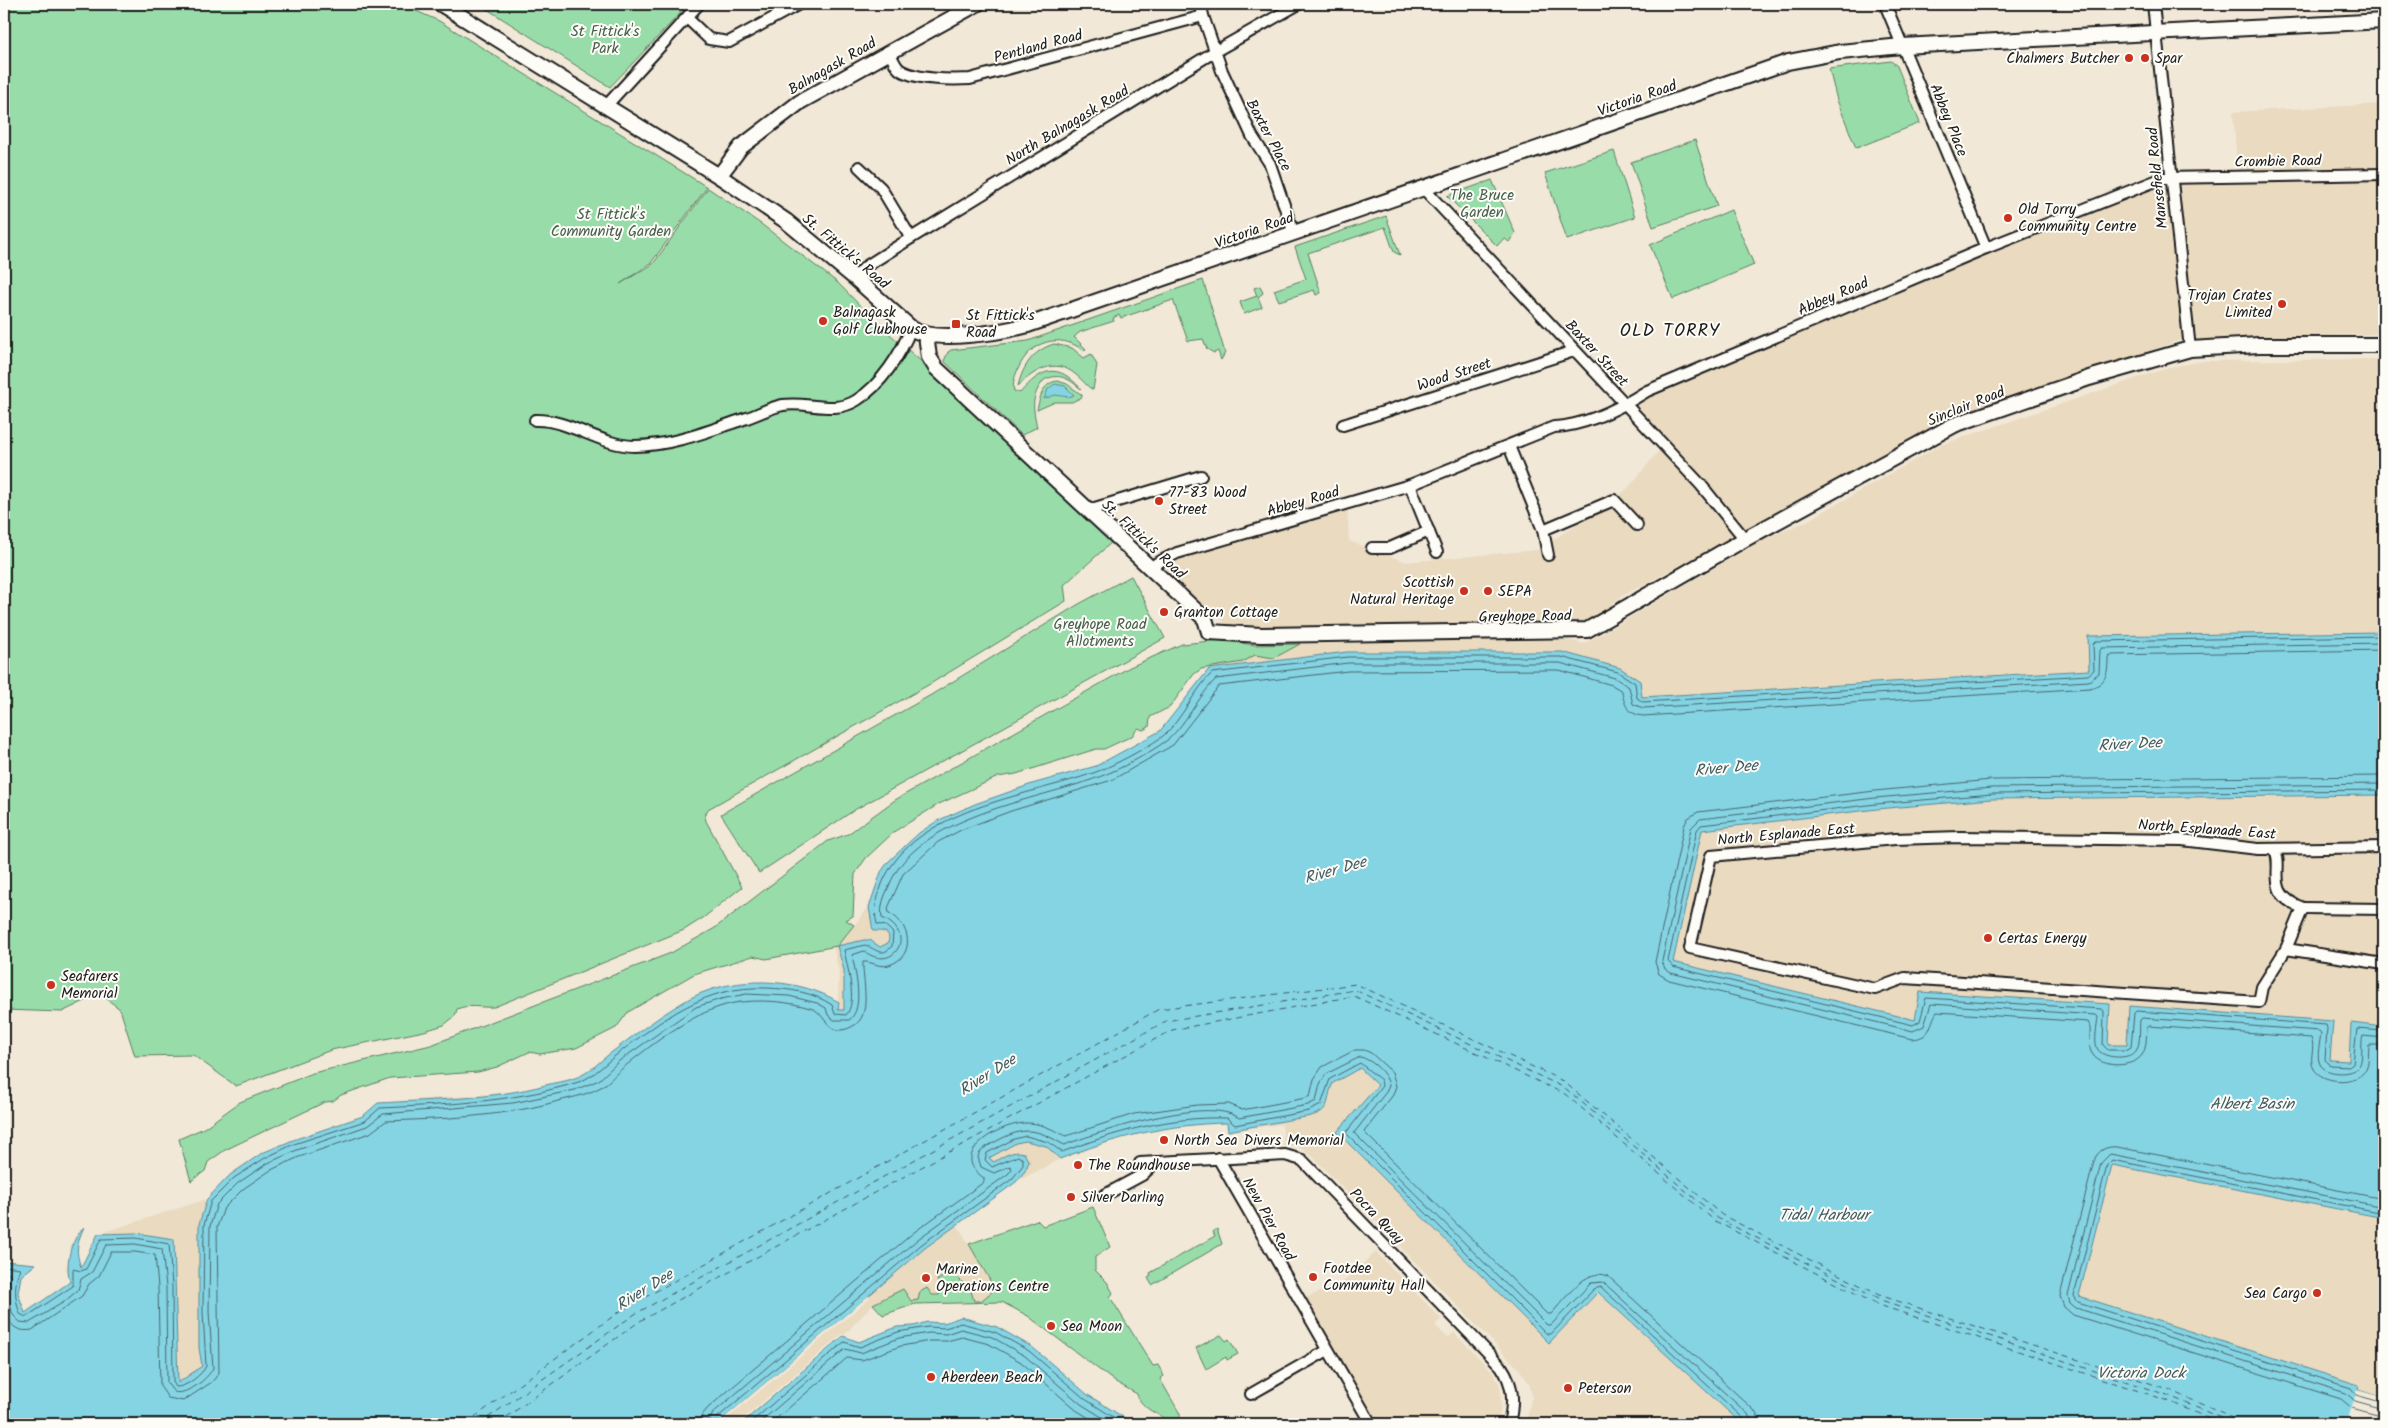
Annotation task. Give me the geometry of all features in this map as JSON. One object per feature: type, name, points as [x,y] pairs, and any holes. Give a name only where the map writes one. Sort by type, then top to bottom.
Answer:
[{"type":"street","name":"St. Fittick's Road","points":[[441,4],[720,176],[786,221],[855,278],[911,328],[926,336],[929,357],[936,368],[1205,619],[1209,626],[1209,632]]},
{"type":"street","points":[[606,106],[699,4]]},
{"type":"street","points":[[687,18],[709,39],[729,42],[799,4]]},
{"type":"street","name":"Balnagask Road","points":[[720,176],[741,147],[800,102],[889,51],[977,4]]},
{"type":"street","name":"Baxter Place","points":[[1201,4],[1202,16],[1214,52],[1238,109],[1270,164],[1294,234]]},
{"type":"street","name":"North Balnagask Road","points":[[855,278],[865,267],[911,238],[1214,52],[1299,4]]},
{"type":"street","name":"Abbey Place","points":[[1886,4],[1986,248]]},
{"type":"street","name":"Mansefield Road","points":[[2153,4],[2190,349]]},
{"type":"street","name":"Pentland Road","points":[[889,51],[900,70],[945,79],[970,79],[1202,16]]},
{"type":"street","name":"Victoria Road","points":[[926,336],[990,333],[1028,325],[1788,62],[1840,52],[1902,46],[2384,20]]},
{"type":"street","points":[[859,167],[880,188],[911,238]]},
{"type":"street","name":"Crombie Road","points":[[2172,177],[2384,174]]},
{"type":"street","name":"Abbey Road","points":[[1151,569],[1157,563],[1176,553],[1410,485],[1554,427],[1569,426],[1624,405],[1647,390],[1986,248],[2163,178],[2172,177]]},
{"type":"street","name":"Baxter Street","points":[[1424,189],[1624,405],[1701,485],[1745,539]]},
{"type":"street","points":[[535,420],[555,422],[613,444],[634,446],[672,442],[782,405],[803,404],[832,408],[844,406],[857,400],[876,383],[904,347],[911,328]]},
{"type":"street","name":"Sinclair Road","points":[[1600,625],[1745,539],[1954,425],[2098,375],[2190,349],[2259,345],[2384,345]]},
{"type":"street","name":"Wood Street","points":[[1343,425],[1574,351]]},
{"type":"street","points":[[1509,446],[1543,530],[1548,555]]},
{"type":"street","points":[[1088,510],[1200,476]]},
{"type":"street","points":[[1410,485],[1437,552]]},
{"type":"street","points":[[1543,530],[1614,500],[1637,525]]},
{"type":"street","points":[[1372,548],[1390,548],[1429,531]]},
{"type":"street","name":"Greyhope Road","points":[[1209,632],[1261,635],[1573,632],[1587,630],[1600,625]]},
{"type":"street","name":"North Esplanade East","points":[[2286,949],[2267,979],[2259,1002],[1904,978],[1875,989],[1690,948],[1711,856],[1895,839],[1960,837],[2182,840],[2274,849],[2384,847]]},
{"type":"street","points":[[2274,849],[2277,855],[2276,881],[2280,891],[2295,905],[2303,908],[2384,909]]},
{"type":"street","points":[[2303,908],[2286,949],[2384,964]]},
{"type":"street","name":"Pocra Quay","points":[[1140,1163],[1285,1155],[1305,1163],[1501,1366],[1509,1380],[1513,1394],[1509,1424]]},
{"type":"street","name":"New Pier Road","points":[[1218,1158],[1371,1424]]},
{"type":"street","points":[[1103,1196],[1142,1175],[1156,1162]]},
{"type":"street","points":[[1252,1394],[1328,1350]]},
{"type":"shaded area","points":[[2384,104],[2384,334],[2180,340],[1973,412],[1913,437],[1755,526],[1622,596],[1590,621],[1557,627],[1231,628],[1162,569],[1172,561],[1347,505],[1349,541],[1406,562],[1538,550],[1614,500],[1628,488],[1663,446],[1625,405],[1647,391],[2172,177],[2238,176],[2233,112]]},
{"type":"shaded area","points":[[2384,359],[2384,1424],[1526,1424],[1532,1396],[1529,1383],[1520,1370],[1313,1157],[1297,1146],[1284,1146],[1282,1124],[1228,1131],[1227,1123],[1198,1123],[1137,1132],[1060,1159],[1016,1182],[957,1224],[1002,1302],[915,1304],[883,1315],[873,1304],[843,1336],[741,1424],[4,1424],[4,1261],[36,1264],[21,1276],[18,1293],[25,1313],[70,1282],[66,1268],[74,1238],[84,1227],[78,1239],[76,1254],[81,1267],[98,1234],[207,1199],[230,1175],[262,1153],[293,1140],[363,1116],[378,1103],[512,1092],[571,1080],[592,1070],[612,1052],[690,997],[718,988],[745,983],[791,985],[821,992],[838,1002],[839,971],[833,946],[837,946],[869,907],[881,872],[910,840],[937,821],[956,812],[1032,784],[1096,766],[1160,731],[1209,669],[1255,645],[1541,639],[1568,640],[1584,644],[1762,540],[1807,521],[1941,445],[2170,367],[2205,361]]},
{"type":"shaded area","points":[[1376,1252],[1441,1319],[1435,1325],[1448,1338],[1454,1333],[1493,1372],[1500,1386],[1501,1405],[1498,1424],[1371,1424],[1299,1300],[1341,1284]]},
{"type":"green space","name":"St Fittick's Community Garden","points":[[4,4],[400,4],[439,21],[707,187],[651,263],[620,284],[653,264],[708,188],[761,224],[838,283],[877,323],[930,369],[1113,541],[1064,585],[1066,601],[930,684],[708,809],[705,815],[706,821],[742,887],[703,918],[684,930],[494,1007],[470,1006],[457,1009],[455,1016],[444,1025],[424,1031],[331,1050],[236,1086],[193,1055],[135,1056],[120,1009],[104,997],[93,997],[62,1012],[4,1010]]},
{"type":"green space","name":"St Fittick's Park","points":[[479,4],[689,4],[610,87]]},
{"type":"green space","points":[[1891,61],[1897,66],[1920,123],[1856,148],[1837,100],[1829,69]]},
{"type":"green space","points":[[1695,140],[1717,206],[1653,227],[1631,162]]},
{"type":"green space","points":[[1614,151],[1635,217],[1567,240],[1545,173]]},
{"type":"green space","name":"The Bruce Garden","points":[[1492,180],[1515,233],[1509,242],[1504,238],[1497,246],[1447,196]]},
{"type":"green space","points":[[1731,210],[1754,265],[1673,299],[1650,245]]},
{"type":"green space","points":[[1386,216],[1400,255],[1394,252],[1385,227],[1308,253],[1321,293],[1316,295],[1314,290],[1279,301],[1274,290],[1306,279],[1295,247]]},
{"type":"green space","points":[[1203,280],[1225,353],[1221,360],[1218,351],[1214,353],[1207,349],[1203,339],[1188,341],[1173,300],[1121,318],[1119,315],[1113,318],[1114,321],[1080,332],[1074,337],[1086,349],[1083,350],[1074,344],[1064,341],[1046,342],[1038,346],[1023,359],[1015,377],[1014,391],[1020,393],[1035,378],[1049,372],[1064,374],[1081,389],[1072,382],[1060,377],[1044,380],[1036,392],[1034,403],[1037,427],[1022,435],[944,361],[951,350],[1028,341]]},
{"type":"green space","points":[[1260,286],[1263,293],[1258,297],[1262,307],[1244,314],[1240,302],[1257,296],[1254,288]]},
{"type":"green space","points":[[1054,344],[1072,348],[1084,358],[1091,354],[1097,365],[1093,390],[1067,369],[1052,366],[1031,375],[1018,386],[1023,371],[1030,359],[1041,350]]},
{"type":"green space","points":[[1058,381],[1067,384],[1082,395],[1082,397],[1072,402],[1055,402],[1037,410],[1043,391],[1049,384]]},
{"type":"green space","name":"Greyhope Road Allotments","points":[[1131,576],[1165,638],[856,809],[759,873],[721,814],[931,695],[1079,604]]},
{"type":"green space","points":[[1220,640],[1255,645],[1300,644],[1274,658],[1255,655],[1243,662],[1201,669],[1194,674],[1170,707],[1150,717],[1149,727],[1143,730],[1138,728],[1132,736],[1104,749],[1096,749],[1016,774],[998,777],[939,804],[895,831],[866,858],[855,874],[853,916],[846,920],[854,925],[837,946],[766,959],[753,956],[694,974],[628,1012],[616,1028],[576,1048],[540,1054],[529,1052],[497,1067],[478,1072],[390,1078],[341,1095],[333,1101],[325,1102],[225,1150],[208,1162],[205,1171],[191,1181],[179,1139],[204,1128],[240,1102],[313,1073],[431,1045],[671,953],[715,928],[828,841],[848,834],[895,800],[1130,667],[1182,644]]},
{"type":"green space","points":[[1093,1207],[1110,1247],[1095,1257],[1095,1270],[1107,1282],[1113,1293],[1110,1297],[1153,1366],[1158,1365],[1164,1376],[1160,1379],[1180,1414],[1180,1424],[1148,1409],[1139,1400],[1137,1394],[1114,1381],[1028,1316],[1002,1302],[915,1304],[883,1315],[873,1304],[903,1289],[911,1301],[918,1300],[920,1292],[927,1288],[932,1295],[939,1295],[942,1288],[937,1280],[952,1272],[971,1291],[974,1301],[981,1301],[995,1289],[969,1244],[1037,1220],[1043,1226]]},
{"type":"green space","points":[[1217,1229],[1222,1244],[1152,1285],[1148,1278],[1151,1276],[1150,1273],[1215,1236],[1213,1232]]},
{"type":"green space","points":[[1221,1335],[1226,1341],[1229,1339],[1238,1354],[1227,1360],[1226,1357],[1206,1369],[1196,1348]]},
{"type":"water","points":[[1055,384],[1065,386],[1074,395],[1069,397],[1055,395],[1044,399],[1048,389]]},
{"type":"water","points":[[2384,632],[2384,795],[1992,799],[1877,809],[1702,830],[1673,962],[1915,1020],[1920,992],[2110,1004],[2108,1045],[2127,1045],[2129,1006],[2333,1021],[2330,1060],[2349,1061],[2351,1023],[2384,1027],[2384,1218],[2112,1165],[2079,1296],[2359,1385],[2358,1390],[2384,1398],[2384,1424],[1742,1424],[1598,1292],[1549,1343],[1337,1132],[1378,1085],[1360,1068],[1333,1083],[1326,1107],[1318,1114],[1311,1116],[1228,1131],[1227,1123],[1163,1129],[1121,1138],[1060,1159],[1046,1146],[1026,1141],[1016,1143],[989,1158],[994,1162],[1012,1153],[1024,1153],[1029,1162],[1025,1171],[1016,1182],[925,1248],[717,1424],[4,1424],[4,1261],[36,1264],[21,1276],[18,1293],[25,1313],[70,1282],[68,1267],[70,1253],[75,1239],[84,1227],[78,1247],[81,1267],[98,1234],[136,1233],[174,1239],[178,1383],[202,1366],[199,1348],[199,1224],[207,1199],[230,1175],[262,1153],[293,1140],[363,1116],[378,1103],[462,1098],[505,1093],[526,1090],[579,1077],[670,1010],[694,996],[720,987],[755,982],[773,982],[807,988],[839,1002],[838,1010],[844,1010],[844,970],[837,946],[864,940],[870,940],[880,947],[888,943],[887,933],[873,931],[869,907],[881,872],[888,862],[919,833],[937,821],[975,804],[1032,784],[1096,766],[1160,731],[1209,669],[1347,652],[1562,652],[1620,668],[1640,681],[1642,697],[2089,670],[2088,636]]},
{"type":"water","name":"Aberdeen Beach","points":[[961,1317],[997,1327],[1032,1347],[1088,1395],[1134,1424],[741,1424],[843,1336],[859,1342],[897,1327],[914,1326],[927,1322],[944,1323]]},
{"type":"pier","points":[[868,1296],[870,1298],[721,1424],[717,1424]]},
{"type":"pier","points":[[842,1334],[845,1334],[739,1424],[739,1422]]},
{"type":"pier","points":[[2357,1390],[2378,1396],[2384,1401],[2384,1424],[2347,1422]]},
{"type":"ferry route","points":[[465,1424],[619,1312],[1159,1009],[1356,984],[1563,1081],[1722,1215],[1879,1295],[2168,1389],[2245,1424]]},
{"type":"ferry route","points":[[479,1424],[635,1314],[1166,1021],[1355,990],[1565,1088],[1719,1219],[1878,1299],[2167,1395],[2235,1424]]},
{"type":"ferry route","points":[[497,1424],[640,1321],[1172,1030],[1354,996],[1565,1094],[1715,1221],[1876,1304],[2166,1400],[2222,1424]]},
{"type":"place","name":"Chalmers Butcher","points":[[2129,58]]},
{"type":"place","name":"Spar","points":[[2145,58]]},
{"type":"place","name":"Old Torry Community Centre","points":[[2008,218]]},
{"type":"place","name":"Trojan Crates Limited","points":[[2282,304]]},
{"type":"place","name":"Balnagask Golf Clubhouse","points":[[823,321]]},
{"type":"place","name":"St Fittick's Road","points":[[956,324]]},
{"type":"place","name":"77-83 Wood Street","points":[[1159,501]]},
{"type":"place","name":"Scottish Natural Heritage","points":[[1464,591]]},
{"type":"place","name":"SEPA","points":[[1488,591]]},
{"type":"place","name":"Granton Cottage","points":[[1164,612]]},
{"type":"place","name":"Certas Energy","points":[[1988,938]]},
{"type":"place","name":"Seafarers Memorial","points":[[51,985]]},
{"type":"place","name":"North Sea Divers Memorial","points":[[1164,1140]]},
{"type":"place","name":"The Roundhouse","points":[[1078,1165]]},
{"type":"place","name":"Silver Darling","points":[[1071,1197]]},
{"type":"place","name":"Footdee Community Hall","points":[[1313,1277]]},
{"type":"place","name":"Marine Operations Centre","points":[[926,1278]]},
{"type":"place","name":"Sea Cargo","points":[[2317,1293]]},
{"type":"place","name":"Sea Moon","points":[[1051,1326]]},
{"type":"place","name":"Aberdeen Beach","points":[[931,1377]]},
{"type":"place","name":"Peterson","points":[[1568,1388]]},
{"type":"district","name":"OLD TORRY","points":[[1670,330]]},
{"type":"water label","name":"River Dee","points":[[2130,743]]},
{"type":"water label","name":"River Dee","points":[[1726,767]]},
{"type":"water label","name":"River Dee","points":[[1335,869]]},
{"type":"water label","name":"River Dee","points":[[987,1074]]},
{"type":"water label","name":"Albert Basin","points":[[2252,1103]]},
{"type":"water label","name":"Tidal Harbour","points":[[1824,1214]]},
{"type":"water label","name":"River Dee","points":[[644,1289]]},
{"type":"water label","name":"Victoria Dock","points":[[2141,1372]]}]
